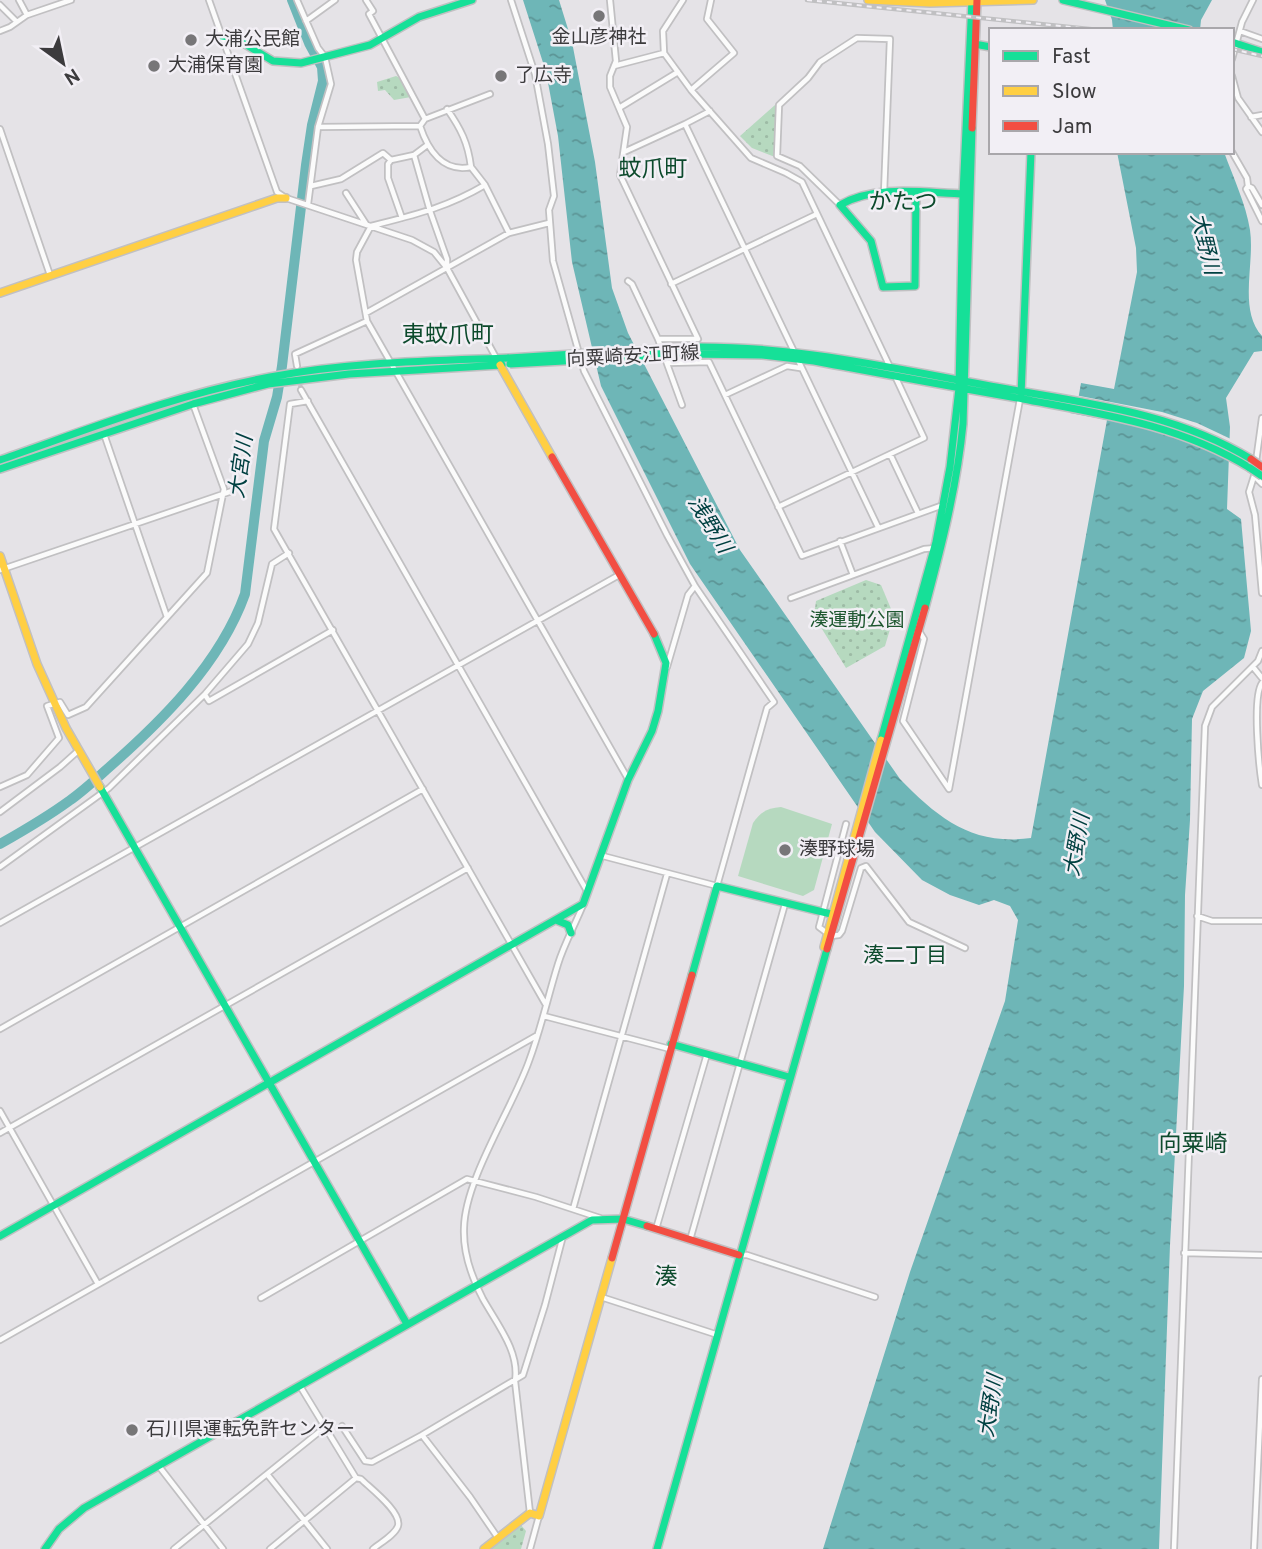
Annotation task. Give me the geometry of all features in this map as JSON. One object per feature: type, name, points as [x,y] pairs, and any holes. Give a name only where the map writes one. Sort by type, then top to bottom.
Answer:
[{"type":"street","points":[[19,0],[27,15]]},
{"type":"street","points":[[0,31],[27,15],[71,0]]},
{"type":"street","points":[[209,0],[273,184],[277,192],[288,199]]},
{"type":"street","points":[[297,0],[318,48],[325,57],[331,85],[318,127],[308,204]]},
{"type":"street","points":[[306,20],[335,0]]},
{"type":"street","points":[[366,0],[373,11],[369,14],[425,118]]},
{"type":"street","points":[[222,36],[235,38],[262,56],[282,63],[301,63],[382,40],[419,17],[454,2],[472,0]]},
{"type":"street","points":[[511,0],[531,56],[548,144],[554,196],[549,210],[554,261],[584,371],[695,586],[774,702],[767,708],[530,1549]]},
{"type":"street","points":[[610,0],[616,61],[610,76],[610,87],[627,127],[620,175],[698,338],[658,339]]},
{"type":"street","points":[[683,0],[663,31],[664,53],[691,90],[751,158],[802,182],[891,368]]},
{"type":"street","points":[[691,90],[734,53],[707,19],[711,0]]},
{"type":"street","points":[[868,0],[930,3],[1033,0]]},
{"type":"street","points":[[883,745],[919,630],[960,453],[972,0]]},
{"type":"street","points":[[972,44],[977,0]]},
{"type":"street","points":[[1063,0],[1181,28]]},
{"type":"street","points":[[1253,0],[1234,43],[1262,52]]},
{"type":"street","points":[[0,5],[16,21]]},
{"type":"street","points":[[1240,31],[1262,39]]},
{"type":"street","points":[[884,193],[890,39],[857,38],[820,62],[808,78],[779,105],[777,156],[800,166],[840,205],[871,241],[883,287],[915,286],[916,194]]},
{"type":"street","points":[[972,44],[989,47]]},
{"type":"street","points":[[614,66],[664,53]]},
{"type":"street","points":[[619,108],[679,72]]},
{"type":"street","points":[[1234,83],[1238,98],[1262,132]]},
{"type":"street","points":[[471,167],[459,170],[447,165],[426,146],[420,126],[425,118],[491,94]]},
{"type":"street","points":[[447,109],[461,129],[468,146],[471,167],[485,185],[509,233]]},
{"type":"street","points":[[624,152],[710,111]]},
{"type":"street","points":[[1251,117],[1262,115]]},
{"type":"street","points":[[685,124],[878,527]]},
{"type":"street","points":[[318,127],[420,126]]},
{"type":"street","points":[[0,129],[50,275]]},
{"type":"street","points":[[402,218],[388,178],[388,164],[391,160],[414,155],[426,146]]},
{"type":"street","points":[[311,186],[341,179],[383,153],[391,160]]},
{"type":"street","points":[[919,630],[924,639],[903,721],[949,789],[1021,396],[1031,154]]},
{"type":"street","points":[[1233,154],[1247,178],[1246,189],[1262,221]]},
{"type":"street","points":[[414,155],[447,259],[447,268]]},
{"type":"street","points":[[369,225],[430,211],[458,201],[485,185]]},
{"type":"street","points":[[1248,186],[1262,205]]},
{"type":"street","points":[[346,193],[369,225]]},
{"type":"street","points":[[840,205],[857,196],[884,193],[966,194]]},
{"type":"street","points":[[0,293],[277,198],[308,204],[424,245],[447,268],[664,655],[664,676],[652,731],[628,780],[603,856],[558,961],[529,1061],[476,1180],[466,1213],[464,1228],[467,1257],[477,1284],[518,1368],[515,1381],[530,1513]]},
{"type":"street","points":[[671,284],[817,214]]},
{"type":"street","points":[[366,314],[509,233],[549,223]]},
{"type":"street","points":[[369,225],[356,260],[367,321],[628,780]]},
{"type":"street","points":[[628,281],[632,284],[658,339],[682,405]]},
{"type":"street","points":[[297,366],[295,354],[367,321]]},
{"type":"street","name":"向粟崎安江町線","points":[[0,460],[191,396],[291,377],[393,368],[689,351],[796,356],[891,368],[962,385],[1163,419],[1214,438],[1262,467]]},
{"type":"street","name":"向粟崎安江町線","points":[[796,356],[895,376],[962,385]]},
{"type":"street","points":[[668,363],[709,362],[802,556],[947,504]]},
{"type":"street","points":[[725,396],[787,366],[801,369]]},
{"type":"street","points":[[778,507],[924,438],[895,376]]},
{"type":"street","name":"向粟崎安江町線","points":[[0,469],[240,387]]},
{"type":"street","points":[[301,390],[587,892]]},
{"type":"street","name":"向粟崎安江町線","points":[[1036,398],[1177,431],[1234,457],[1258,476]]},
{"type":"street","points":[[307,401],[290,404],[274,529],[546,1005]]},
{"type":"street","points":[[0,787],[27,775],[59,738],[47,706],[60,702],[68,715],[86,707],[207,573],[224,488],[193,404]]},
{"type":"street","points":[[1262,418],[1258,476],[1249,492],[1255,515],[1262,593]]},
{"type":"street","points":[[103,433],[167,617]]},
{"type":"street","points":[[890,454],[918,513]]},
{"type":"street","points":[[1258,476],[1262,484]]},
{"type":"street","points":[[2,569],[232,491]]},
{"type":"street","points":[[840,541],[853,575]]},
{"type":"street","points":[[792,598],[925,549],[937,548]]},
{"type":"street","points":[[657,1549],[937,548]]},
{"type":"street","points":[[0,867],[102,790],[158,742],[205,694],[248,644],[258,623],[272,564],[289,553]]},
{"type":"street","points":[[0,556],[2,569],[54,703],[407,1324]]},
{"type":"street","points":[[0,923],[619,575]]},
{"type":"street","points":[[664,676],[688,595],[695,586]]},
{"type":"street","points":[[205,694],[209,701],[333,630]]},
{"type":"street","points":[[1174,1549],[1205,726],[1212,707],[1258,662],[1262,651]]},
{"type":"street","points":[[1253,667],[1262,681],[1258,692],[1258,754],[1262,785]]},
{"type":"street","points":[[0,812],[79,750]]},
{"type":"street","points":[[0,1029],[423,789]]},
{"type":"street","points":[[846,824],[819,928],[829,935],[839,935],[861,868],[866,866],[909,922],[965,948]]},
{"type":"street","points":[[603,856],[834,915]]},
{"type":"street","points":[[0,1133],[468,867]]},
{"type":"street","points":[[573,1209],[667,874]]},
{"type":"street","points":[[0,1236],[583,904]]},
{"type":"street","points":[[690,1240],[785,904]]},
{"type":"street","points":[[1197,916],[1212,921],[1262,921]]},
{"type":"street","points":[[555,920],[568,925],[571,933]]},
{"type":"street","points":[[544,1016],[622,1037],[707,1054],[789,1077]]},
{"type":"street","points":[[0,1339],[537,1035]]},
{"type":"street","points":[[656,1229],[707,1054]]},
{"type":"street","points":[[0,1111],[98,1284]]},
{"type":"street","points":[[261,1298],[467,1179],[601,1218]]},
{"type":"street","points":[[45,1549],[71,1517],[592,1220],[624,1219],[739,1255],[747,1255],[875,1297]]},
{"type":"street","points":[[342,1426],[365,1461],[372,1462],[523,1375],[563,1236]]},
{"type":"street","points":[[1184,1254],[1262,1255]]},
{"type":"street","points":[[601,1297],[718,1335]]},
{"type":"street","points":[[1254,1549],[1262,1379]]},
{"type":"street","points":[[299,1385],[356,1478],[361,1479],[393,1509],[399,1523],[394,1532],[373,1549]]},
{"type":"street","points":[[174,1549],[324,1428]]},
{"type":"street","points":[[422,1435],[498,1538]]},
{"type":"street","points":[[158,1465],[223,1549]]},
{"type":"street","points":[[267,1474],[327,1549]]},
{"type":"street","points":[[270,1549],[356,1478]]},
{"type":"street","points":[[530,1513],[539,1516]]},
{"type":"street","points":[[484,1549],[530,1513]]},
{"type":"green space","points":[[396,76],[402,79],[411,97],[394,100],[385,90],[378,91],[377,82]]},
{"type":"green space","points":[[775,105],[775,157],[752,148],[740,136]]},
{"type":"green space","name":"湊運動公園","points":[[866,580],[881,585],[894,616],[885,646],[846,668],[814,616],[816,601]]},
{"type":"green space","name":"湊野球場","points":[[781,807],[832,824],[814,890],[803,896],[738,876],[753,823],[765,811]]},
{"type":"green space","points":[[521,1525],[526,1531],[521,1549],[490,1549]]},
{"type":"water","points":[[523,0],[559,0],[572,42],[595,162],[612,288],[628,333],[740,550],[900,779],[943,817],[974,833],[992,838],[1031,838],[1107,420],[1070,413],[1078,400],[1081,383],[1114,389],[1137,272],[1136,248],[1117,154],[1225,154],[1248,220],[1251,243],[1249,300],[1255,325],[1262,336],[1262,351],[1254,352],[1226,398],[1230,427],[1227,509],[1241,519],[1251,631],[1244,658],[1203,691],[1192,719],[1184,986],[1170,1245],[1159,1549],[823,1549],[910,1272],[1005,1001],[1018,920],[1010,906],[994,900],[979,905],[950,895],[922,880],[875,832],[690,564],[601,386],[572,262],[558,136],[546,72]]},
{"type":"water","points":[[1105,0],[1212,0],[1201,20],[1200,28],[1113,28]]},
{"type":"pier","points":[[1075,395],[1162,412],[1197,423],[1233,440],[1232,460],[1176,434],[1068,411]]},
{"type":"waterway","name":"大宮川","points":[[0,844],[79,794],[168,712],[205,668],[234,620],[245,594],[264,441],[277,397],[282,366],[312,125],[323,81],[322,67],[292,0]]},
{"type":"tunnel","points":[[297,366],[301,390]]},
{"type":"railway","points":[[807,0],[1080,28]]},
{"type":"railway","points":[[1234,49],[1262,56]]},
{"type":"traffic: fast","points":[[222,36],[235,38],[273,61],[301,63],[370,45],[419,17],[472,0]]},
{"type":"traffic: fast","points":[[881,740],[936,542],[950,467],[959,388],[963,194],[972,0]]},
{"type":"traffic: fast","points":[[1063,0],[1181,28]]},
{"type":"traffic: fast","points":[[1234,43],[1262,52]]},
{"type":"traffic: fast","points":[[974,44],[989,47]]},
{"type":"traffic: fast","points":[[925,608],[953,494],[963,424],[972,128]]},
{"type":"traffic: fast","points":[[1021,395],[1031,154]]},
{"type":"traffic: fast","points":[[916,194],[915,286],[883,287],[871,241],[840,205],[854,198],[885,192],[965,194]]},
{"type":"traffic: fast","points":[[689,347],[726,347],[838,358],[1088,403],[1188,429],[1251,459]]},
{"type":"traffic: fast","points":[[509,358],[689,347]]},
{"type":"traffic: fast","points":[[689,354],[762,355],[814,361],[1082,410],[1168,431],[1223,453],[1250,468]]},
{"type":"traffic: fast","points":[[510,364],[689,354]]},
{"type":"traffic: fast","points":[[0,460],[167,403],[235,384],[359,365],[509,358]]},
{"type":"traffic: fast","points":[[0,469],[193,404],[268,384],[349,374],[502,365]]},
{"type":"traffic: fast","points":[[1250,468],[1262,476]]},
{"type":"traffic: fast","points":[[0,1236],[583,904],[628,780],[652,731],[658,711],[666,663],[654,634]]},
{"type":"traffic: fast","points":[[100,787],[407,1324]]},
{"type":"traffic: fast","points":[[692,975],[717,886],[835,915]]},
{"type":"traffic: fast","points":[[556,920],[568,925],[571,933]]},
{"type":"traffic: fast","points":[[657,1549],[827,949]]},
{"type":"traffic: fast","points":[[671,1044],[789,1077]]},
{"type":"traffic: fast","points":[[45,1549],[59,1529],[84,1508],[592,1220],[623,1219],[647,1226]]},
{"type":"traffic: slow","points":[[868,0],[930,3],[1033,0]]},
{"type":"traffic: slow","points":[[0,293],[277,198],[286,198]]},
{"type":"traffic: slow","points":[[500,365],[552,457]]},
{"type":"traffic: slow","points":[[0,556],[37,664],[66,728],[100,787]]},
{"type":"traffic: slow","points":[[824,947],[881,740]]},
{"type":"traffic: slow","points":[[484,1549],[530,1513],[539,1516],[612,1258]]},
{"type":"traffic: jam","points":[[972,128],[977,0]]},
{"type":"traffic: jam","points":[[552,457],[654,634]]},
{"type":"traffic: jam","points":[[1251,459],[1262,467]]},
{"type":"traffic: jam","points":[[827,949],[925,608]]},
{"type":"traffic: jam","points":[[612,1258],[692,975]]},
{"type":"traffic: jam","points":[[647,1226],[739,1255]]},
{"type":"place","name":"金山彦神社","points":[[599,16]]},
{"type":"place","name":"大浦公民館","points":[[191,40]]},
{"type":"place","name":"大浦保育園","points":[[154,66]]},
{"type":"place","name":"了広寺","points":[[501,76]]},
{"type":"place","name":"湊野球場","points":[[785,850]]},
{"type":"place","name":"石川県運転免許センター","points":[[132,1430]]},
{"type":"district","name":"蚊爪町","points":[[653,170]]},
{"type":"district","name":"かたつ","points":[[903,203]]},
{"type":"district","name":"東蚊爪町","points":[[448,336]]},
{"type":"district","name":"湊二丁目","points":[[905,956]]},
{"type":"district","name":"向粟崎","points":[[1193,1145]]},
{"type":"district","name":"湊","points":[[666,1278]]},
{"type":"water label","name":"大野川","points":[[1204,244]]},
{"type":"water label","name":"浅野川","points":[[709,525]]},
{"type":"water label","name":"大野川","points":[[1078,845]]},
{"type":"water label","name":"大野川","points":[[992,1406]]}]
